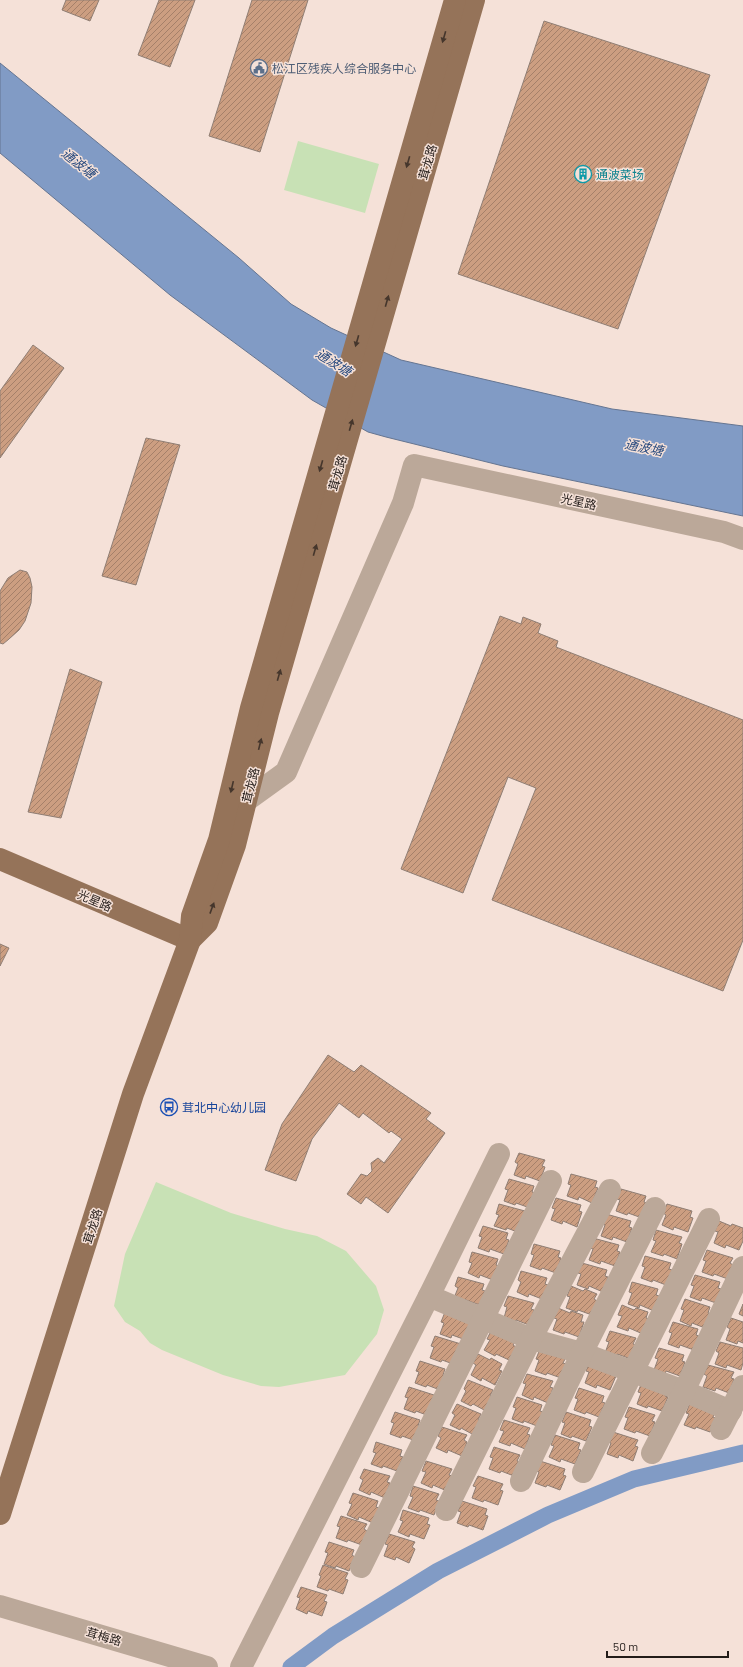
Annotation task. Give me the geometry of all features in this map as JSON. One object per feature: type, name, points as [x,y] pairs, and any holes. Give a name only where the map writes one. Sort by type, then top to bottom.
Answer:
[{"type":"main road","name":"茸龙路","points":[[190,940],[206,923],[235,845],[246,801],[260,711],[455,0]]},
{"type":"main road","name":"茸龙路","points":[[0,1514],[133,1094],[190,940],[192,916],[219,840],[260,711],[474,0]]},
{"type":"main road","name":"光星路","points":[[0,859],[190,940]]},
{"type":"street","name":"光星路","points":[[246,801],[286,772],[403,503],[414,465],[724,532],[743,539]]},
{"type":"street","points":[[241,1667],[429,1296],[499,1154]]},
{"type":"street","points":[[361,1567],[551,1182]]},
{"type":"street","points":[[446,1510],[531,1339],[610,1190]]},
{"type":"street","points":[[521,1481],[582,1353],[655,1208]]},
{"type":"street","points":[[583,1472],[709,1219]]},
{"type":"street","points":[[652,1453],[684,1391],[743,1267]]},
{"type":"street","points":[[429,1296],[531,1339],[582,1353],[684,1391],[726,1420],[743,1386]]},
{"type":"street","name":"茸梅路","points":[[0,1606],[207,1667]]},
{"type":"green space","points":[[298,141],[379,164],[365,213],[284,190]]},
{"type":"green space","points":[[156,1182],[231,1213],[285,1229],[317,1236],[346,1251],[376,1286],[384,1310],[377,1334],[345,1375],[279,1387],[261,1386],[223,1375],[162,1350],[150,1343],[140,1331],[125,1322],[114,1306],[125,1254]]},
{"type":"water","name":"通波塘","points":[[0,63],[239,258],[291,304],[331,328],[401,360],[612,409],[743,426],[743,516],[503,466],[386,437],[368,432],[312,400],[170,295],[0,153]]},
{"type":"building","points":[[66,0],[99,0],[90,21],[62,10]]},
{"type":"building","points":[[159,0],[195,0],[170,67],[138,55]]},
{"type":"building","name":"松江区残疾人综合服务中心","points":[[252,0],[308,0],[260,152],[209,136]]},
{"type":"building","name":"通波菜场","points":[[544,21],[710,75],[618,329],[458,274]]},
{"type":"building","points":[[33,345],[64,368],[0,458],[0,391]]},
{"type":"building","points":[[146,438],[180,445],[136,585],[102,576]]},
{"type":"building","points":[[20,570],[27,572],[30,578],[32,587],[31,603],[25,621],[19,630],[3,644],[0,643],[0,591],[8,578]]},
{"type":"building","points":[[500,616],[521,624],[523,617],[541,624],[538,633],[558,641],[556,647],[743,720],[743,940],[723,991],[492,900],[536,788],[508,777],[463,893],[401,869]]},
{"type":"building","points":[[70,669],[102,682],[61,818],[28,812]]},
{"type":"building","points":[[0,944],[9,948],[0,966]]},
{"type":"building","points":[[328,1055],[354,1072],[361,1065],[431,1113],[426,1119],[445,1133],[388,1213],[366,1197],[361,1204],[347,1194],[361,1174],[367,1176],[372,1171],[371,1163],[378,1158],[384,1163],[402,1139],[391,1131],[389,1133],[363,1113],[359,1118],[339,1103],[312,1139],[296,1181],[265,1170],[282,1124]]},
{"type":"building","points":[[519,1153],[545,1160],[542,1166],[545,1167],[540,1181],[526,1176],[525,1179],[514,1175],[518,1164],[515,1162]]},
{"type":"building","points":[[571,1174],[597,1181],[595,1187],[598,1188],[592,1203],[579,1197],[578,1200],[567,1196],[571,1185],[568,1184]]},
{"type":"building","points":[[509,1179],[534,1186],[532,1192],[535,1193],[530,1208],[504,1201],[508,1190],[505,1189]]},
{"type":"building","points":[[621,1189],[646,1196],[644,1202],[647,1203],[642,1218],[616,1211],[620,1200],[617,1199]]},
{"type":"building","points":[[556,1198],[581,1205],[579,1211],[582,1212],[577,1227],[563,1221],[562,1224],[551,1220],[555,1209],[552,1208]]},
{"type":"building","points":[[499,1204],[525,1211],[520,1233],[507,1228],[506,1230],[494,1226],[499,1215],[496,1214]]},
{"type":"building","points":[[667,1204],[692,1211],[690,1217],[693,1218],[688,1232],[674,1227],[673,1230],[662,1225],[666,1215],[663,1213]]},
{"type":"building","points":[[606,1214],[631,1221],[629,1227],[632,1228],[627,1242],[613,1237],[612,1240],[601,1236],[605,1225],[602,1223]]},
{"type":"building","points":[[719,1221],[731,1226],[732,1224],[743,1228],[743,1241],[739,1250],[726,1245],[725,1248],[714,1243],[718,1232],[715,1231]]},
{"type":"building","points":[[483,1226],[508,1233],[506,1239],[509,1240],[504,1254],[490,1249],[489,1252],[478,1248],[482,1237],[479,1236]]},
{"type":"building","points":[[656,1230],[682,1237],[679,1243],[682,1244],[677,1259],[664,1254],[663,1256],[651,1252],[656,1241],[653,1240]]},
{"type":"building","points":[[593,1238],[619,1245],[617,1251],[620,1252],[615,1266],[601,1261],[600,1264],[589,1260],[593,1249],[590,1248]]},
{"type":"building","points":[[534,1244],[560,1251],[558,1257],[561,1258],[556,1273],[530,1266],[534,1255],[531,1254]]},
{"type":"building","points":[[707,1250],[733,1258],[730,1263],[733,1265],[728,1279],[702,1272],[706,1261],[703,1260]]},
{"type":"building","points":[[472,1252],[498,1259],[496,1265],[499,1266],[493,1280],[480,1275],[479,1278],[468,1273],[472,1263],[469,1262]]},
{"type":"building","points":[[645,1256],[671,1263],[669,1269],[672,1270],[666,1285],[653,1280],[652,1282],[641,1278],[645,1267],[642,1266]]},
{"type":"building","points":[[582,1263],[607,1270],[605,1276],[608,1277],[603,1292],[589,1286],[588,1289],[577,1285],[581,1274],[578,1273]]},
{"type":"building","points":[[521,1271],[547,1278],[545,1284],[548,1285],[542,1299],[529,1294],[528,1297],[517,1292],[521,1282],[518,1280]]},
{"type":"building","points":[[695,1275],[720,1282],[718,1288],[721,1289],[716,1303],[702,1298],[701,1301],[690,1297],[694,1286],[691,1285]]},
{"type":"building","points":[[458,1277],[484,1284],[482,1290],[485,1291],[480,1305],[454,1298],[458,1288],[455,1286]]},
{"type":"building","points":[[632,1282],[658,1289],[656,1295],[659,1296],[654,1311],[640,1305],[639,1308],[628,1304],[632,1293],[629,1292]]},
{"type":"building","points":[[571,1286],[583,1291],[585,1289],[597,1294],[594,1299],[597,1301],[592,1315],[566,1308],[570,1297],[567,1296]]},
{"type":"building","points":[[508,1296],[534,1303],[531,1309],[534,1310],[529,1325],[516,1320],[515,1322],[504,1318],[507,1307],[504,1306]]},
{"type":"building","points":[[685,1299],[710,1307],[708,1313],[711,1314],[705,1328],[692,1323],[691,1326],[680,1321],[684,1310],[681,1309]]},
{"type":"building","points":[[743,1304],[743,1316],[739,1314]]},
{"type":"building","points":[[622,1305],[634,1310],[636,1308],[648,1312],[646,1318],[649,1319],[643,1334],[629,1328],[628,1331],[617,1327],[622,1316],[618,1315]]},
{"type":"building","points":[[558,1308],[570,1313],[571,1311],[583,1315],[581,1322],[584,1322],[579,1337],[553,1330],[557,1319],[554,1318]]},
{"type":"building","points":[[445,1312],[470,1319],[466,1340],[452,1335],[451,1338],[440,1334],[444,1323],[441,1322]]},
{"type":"building","points":[[731,1318],[743,1322],[743,1343],[738,1341],[737,1344],[726,1340],[730,1329],[727,1327]]},
{"type":"building","points":[[673,1322],[698,1329],[696,1335],[699,1336],[694,1350],[680,1345],[679,1348],[668,1344],[672,1333],[669,1332]]},
{"type":"building","points":[[492,1329],[516,1340],[513,1345],[516,1347],[509,1360],[496,1354],[495,1356],[484,1350],[490,1340],[487,1339]]},
{"type":"building","points":[[610,1331],[636,1338],[633,1344],[636,1345],[631,1359],[617,1354],[617,1357],[605,1353],[609,1342],[606,1341]]},
{"type":"building","points":[[435,1336],[461,1344],[456,1365],[430,1358],[434,1347],[431,1346]]},
{"type":"building","points":[[720,1342],[743,1348],[743,1363],[741,1370],[727,1365],[726,1368],[715,1364],[719,1353],[716,1351]]},
{"type":"building","points":[[659,1348],[684,1355],[682,1361],[685,1362],[680,1376],[666,1371],[665,1374],[654,1370],[658,1359],[655,1358]]},
{"type":"building","points":[[540,1349],[566,1357],[563,1363],[566,1364],[561,1378],[535,1371],[539,1360],[536,1359]]},
{"type":"building","points":[[478,1354],[490,1360],[491,1358],[502,1364],[499,1370],[502,1371],[495,1385],[482,1378],[481,1381],[471,1375],[476,1365],[473,1363]]},
{"type":"building","points":[[420,1361],[445,1369],[443,1375],[446,1376],[440,1390],[427,1385],[426,1387],[415,1383],[419,1372],[416,1371]]},
{"type":"building","points":[[590,1361],[616,1376],[610,1390],[597,1385],[596,1388],[585,1383],[589,1372],[586,1371]]},
{"type":"building","points":[[708,1365],[734,1372],[731,1378],[734,1379],[729,1393],[716,1388],[715,1391],[703,1387],[707,1376],[704,1374]]},
{"type":"building","points":[[527,1374],[553,1381],[550,1387],[553,1388],[548,1403],[534,1397],[533,1400],[522,1395],[526,1384],[523,1383]]},
{"type":"building","points":[[468,1380],[493,1390],[490,1396],[493,1397],[486,1411],[473,1404],[471,1406],[461,1401],[466,1391],[464,1389]]},
{"type":"building","points":[[642,1382],[667,1390],[665,1396],[668,1397],[662,1411],[637,1404],[641,1393],[638,1392]]},
{"type":"building","points":[[409,1387],[434,1395],[429,1416],[416,1411],[415,1413],[404,1409],[408,1398],[405,1397]]},
{"type":"building","points":[[579,1388],[604,1396],[602,1402],[605,1403],[599,1417],[586,1412],[585,1414],[574,1410],[578,1399],[575,1398]]},
{"type":"building","points":[[517,1397],[542,1405],[540,1411],[543,1412],[537,1426],[524,1421],[523,1423],[512,1419],[516,1408],[513,1407]]},
{"type":"building","points":[[690,1403],[715,1411],[713,1417],[716,1418],[710,1432],[684,1425],[689,1414],[686,1413]]},
{"type":"building","points":[[457,1404],[481,1414],[478,1420],[481,1421],[474,1435],[461,1428],[460,1430],[450,1425],[455,1415],[452,1413]]},
{"type":"building","points":[[629,1407],[655,1415],[652,1421],[655,1422],[650,1436],[624,1429],[628,1418],[625,1417]]},
{"type":"building","points":[[395,1412],[420,1420],[418,1426],[421,1427],[416,1441],[390,1434],[394,1423],[391,1422]]},
{"type":"building","points":[[566,1412],[591,1420],[589,1426],[592,1427],[586,1441],[561,1434],[565,1423],[562,1422]]},
{"type":"building","points":[[504,1420],[530,1428],[527,1434],[530,1435],[525,1449],[511,1443],[510,1446],[499,1442],[504,1431],[500,1430]]},
{"type":"building","points":[[442,1427],[467,1435],[464,1440],[467,1442],[462,1456],[448,1450],[447,1453],[436,1448],[441,1438],[438,1436]]},
{"type":"building","points":[[613,1432],[638,1440],[635,1446],[638,1447],[633,1461],[619,1455],[618,1458],[607,1454],[611,1443],[608,1442]]},
{"type":"building","points":[[555,1435],[580,1443],[578,1449],[581,1450],[575,1464],[561,1459],[560,1462],[549,1457],[554,1446],[551,1445]]},
{"type":"building","points":[[376,1442],[402,1450],[400,1456],[403,1457],[397,1471],[371,1464],[376,1453],[373,1452]]},
{"type":"building","points":[[494,1447],[520,1455],[517,1461],[520,1462],[514,1476],[501,1471],[500,1473],[489,1469],[493,1458],[490,1457]]},
{"type":"building","points":[[426,1461],[452,1469],[449,1475],[452,1476],[447,1491],[433,1485],[432,1488],[421,1483],[426,1472],[422,1471]]},
{"type":"building","points":[[540,1461],[565,1469],[563,1475],[566,1476],[560,1490],[547,1485],[546,1487],[535,1483],[539,1472],[536,1471]]},
{"type":"building","points":[[364,1469],[390,1476],[387,1482],[390,1483],[385,1498],[371,1492],[370,1495],[359,1490],[363,1480],[360,1478]]},
{"type":"building","points":[[478,1476],[503,1484],[500,1490],[503,1491],[498,1505],[472,1498],[476,1487],[473,1486]]},
{"type":"building","points":[[413,1486],[439,1494],[436,1500],[439,1501],[434,1515],[408,1508],[413,1497],[410,1496]]},
{"type":"building","points":[[353,1493],[378,1501],[376,1507],[379,1508],[373,1523],[359,1517],[358,1520],[347,1515],[352,1504],[349,1503]]},
{"type":"building","points":[[462,1501],[487,1509],[485,1515],[488,1516],[483,1530],[457,1523],[461,1512],[458,1511]]},
{"type":"building","points":[[403,1510],[429,1518],[427,1524],[430,1525],[424,1539],[410,1534],[409,1537],[398,1532],[403,1521],[400,1520]]},
{"type":"building","points":[[341,1516],[367,1524],[364,1529],[367,1531],[362,1545],[336,1538],[340,1527],[337,1526]]},
{"type":"building","points":[[389,1534],[415,1542],[412,1547],[415,1549],[409,1563],[396,1557],[395,1560],[384,1556],[388,1545],[385,1544]]},
{"type":"building","points":[[329,1542],[354,1550],[352,1555],[355,1557],[349,1571],[336,1566],[335,1568],[324,1564],[328,1553],[325,1552]]},
{"type":"building","points":[[323,1565],[348,1573],[345,1579],[348,1580],[343,1594],[317,1587],[321,1576],[319,1575]]},
{"type":"building","points":[[301,1587],[327,1595],[324,1601],[327,1602],[322,1616],[308,1611],[307,1614],[296,1609],[300,1598],[297,1597]]},
{"type":"waterway","points":[[291,1667],[333,1636],[438,1571],[548,1515],[634,1479],[743,1453]]},
{"type":"place","name":"松江区残疾人综合服务中心","points":[[259,68]]},
{"type":"place","name":"通波菜场","points":[[583,174]]},
{"type":"place","name":"茸北中心幼儿园","points":[[169,1107]]}]
